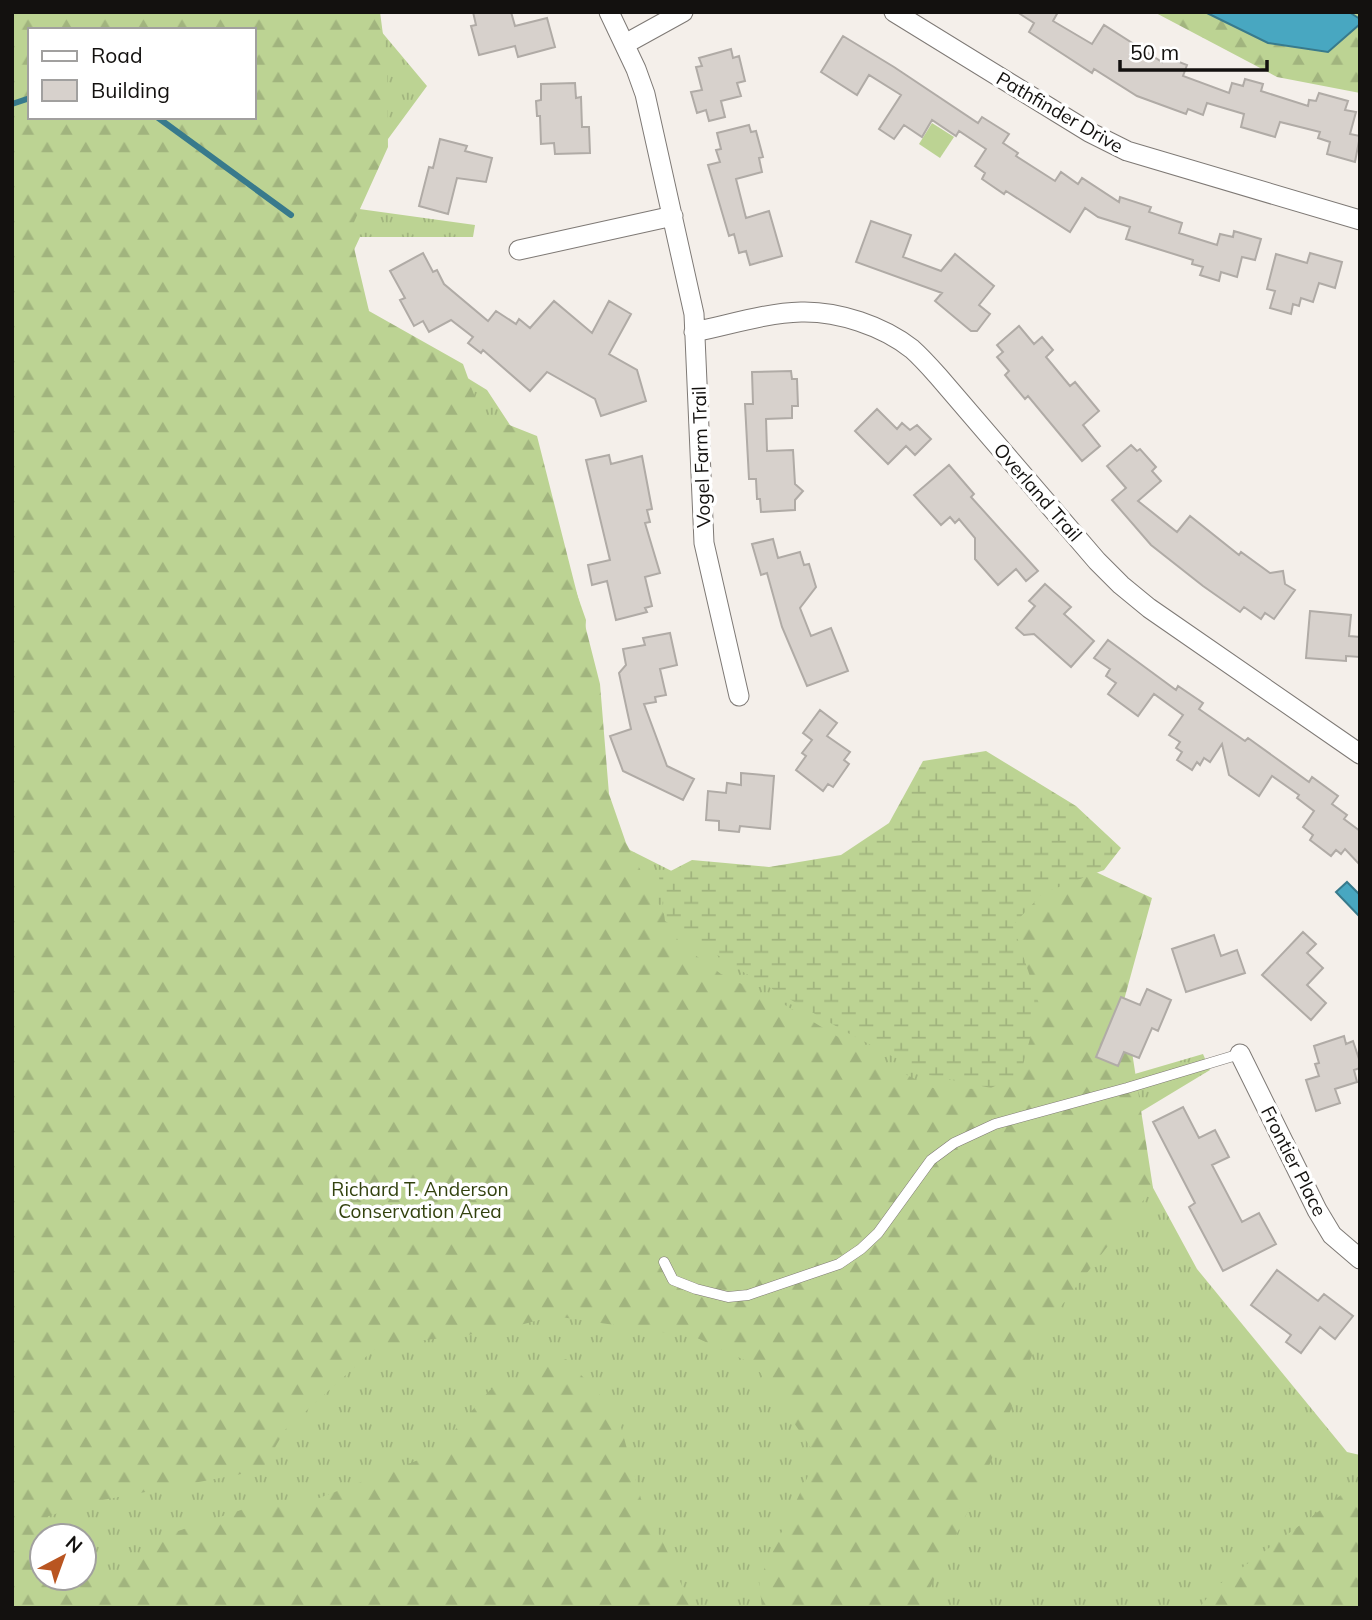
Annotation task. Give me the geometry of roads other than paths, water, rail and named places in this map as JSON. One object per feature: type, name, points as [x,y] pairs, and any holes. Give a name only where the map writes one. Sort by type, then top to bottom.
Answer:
[{"type":"street","name":"Vogel Farm Trail","points":[[609,12],[645,94],[694,314],[704,543],[739,696]]},
{"type":"street","points":[[625,44],[684,12]]},
{"type":"street","name":"Pathfinder Drive","points":[[894,12],[1089,132],[1127,151],[1360,220]]},
{"type":"street","points":[[519,250],[673,216]]},
{"type":"street","name":"Overland Trail","points":[[694,332],[761,317],[801,312],[840,316],[876,328],[911,348],[939,376],[1121,586],[1360,754]]},
{"type":"street","name":"Frontier Place","points":[[1240,1054],[1317,1210],[1332,1235],[1360,1259]]},
{"type":"lane","points":[[664,1262],[673,1280],[728,1297],[748,1295],[839,1264],[878,1233],[930,1160],[954,1143],[995,1124],[1240,1054]]},
{"type":"water","points":[[1205,12],[1349,12],[1360,19],[1360,24],[1328,52],[1268,43]]},
{"type":"water","points":[[1347,882],[1360,895],[1360,917],[1336,892]]},
{"type":"waterway","points":[[12,104],[28,99]]},
{"type":"waterway","points":[[160,119],[291,215]]},
{"type":"park label","name":"Richard T. Anderson Conservation Area","points":[[420,1200]]}]
